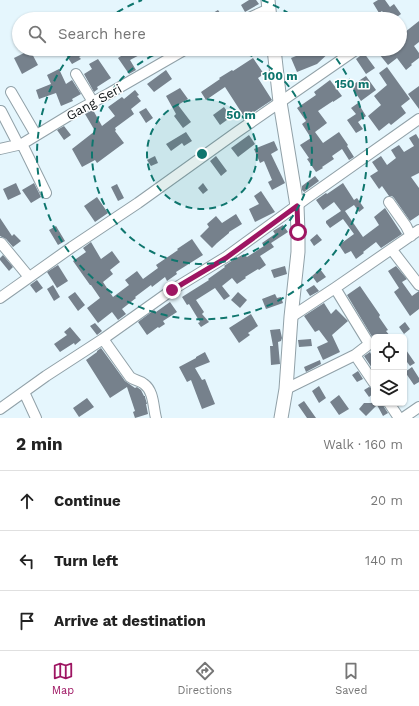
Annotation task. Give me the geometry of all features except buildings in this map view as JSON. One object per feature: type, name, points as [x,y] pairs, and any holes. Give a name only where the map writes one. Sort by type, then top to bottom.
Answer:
[{"type":"main road","points":[[275,56],[280,102],[297,206],[298,252],[291,316],[286,389],[281,418]]},
{"type":"street","name":"Gang Seri","points":[[0,149],[20,144],[174,56]]},
{"type":"street","points":[[0,298],[347,56]]},
{"type":"street","points":[[76,74],[93,102]]},
{"type":"street","points":[[11,92],[36,135]]},
{"type":"street","points":[[2,110],[46,193]]},
{"type":"street","points":[[0,409],[172,290],[226,258],[419,119]]},
{"type":"street","points":[[291,316],[336,288],[415,233],[406,226],[389,202]]},
{"type":"street","points":[[1,243],[29,277]]},
{"type":"street","points":[[392,250],[419,285]]},
{"type":"street","points":[[286,389],[354,355],[368,345],[368,342],[336,288]]},
{"type":"street","points":[[103,339],[130,377],[146,385],[151,394],[156,418]]},
{"type":"street","points":[[354,355],[371,378]]},
{"type":"street","points":[[24,392],[36,418]]},
{"type":"street","points":[[390,406],[399,418]]},
{"type":"street","points":[[403,418],[419,407]]},
{"type":"route","points":[[172,290],[226,258],[297,206],[298,232]]}]
